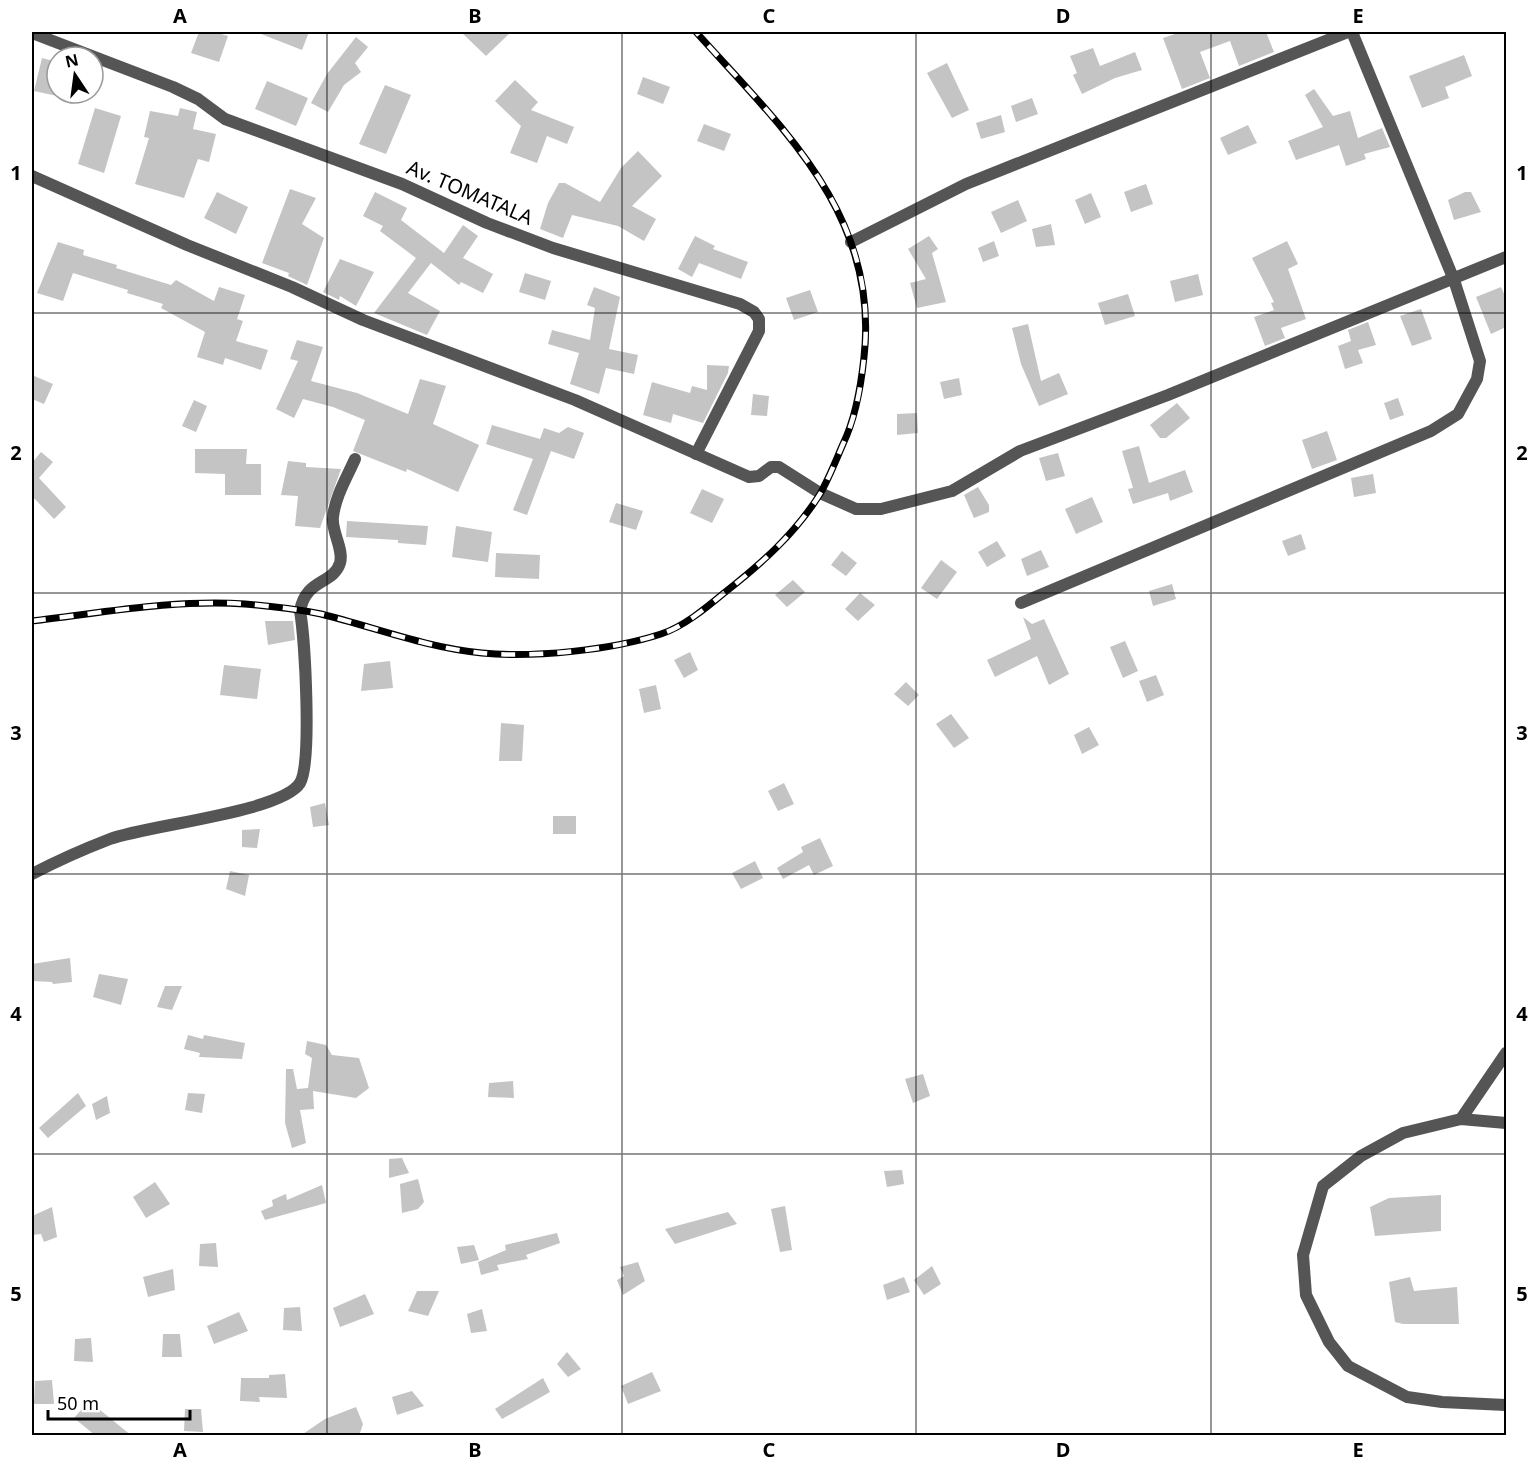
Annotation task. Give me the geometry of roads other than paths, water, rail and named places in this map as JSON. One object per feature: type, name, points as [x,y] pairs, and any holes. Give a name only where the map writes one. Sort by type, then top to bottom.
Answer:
[{"type":"street","points":[[851,242],[966,184],[1350,32],[1454,280],[1480,361],[1477,379],[1458,414],[1431,431],[1021,603]]},
{"type":"street","name":"Av. TOMATALA","points":[[32,33],[173,87],[198,99],[225,119],[402,183],[487,224],[552,248],[717,296],[754,312],[759,320],[759,332],[696,454]]},
{"type":"street","points":[[32,176],[187,245],[292,287],[363,320],[575,400],[749,477],[759,476],[771,467],[779,467],[856,509],[881,509],[952,491],[1020,451],[1506,258]]},
{"type":"street","points":[[32,874],[112,838],[248,807],[288,794],[300,783],[306,768],[302,598],[314,585],[335,573],[341,561],[332,518],[355,459]]},
{"type":"street","points":[[1461,1119],[1506,1053]]},
{"type":"street","points":[[1506,1123],[1461,1119],[1403,1133],[1361,1156],[1323,1186],[1303,1255],[1306,1295],[1329,1342],[1348,1366],[1407,1396],[1442,1402],[1506,1405]]},
{"type":"railway","points":[[32,621],[165,605],[245,604],[321,614],[421,642],[461,650],[503,654],[573,651],[641,640],[669,631],[702,611],[764,559],[810,509],[820,494],[848,434],[855,412],[864,357],[865,306],[857,260],[841,217],[818,177],[761,103],[696,32]]}]
